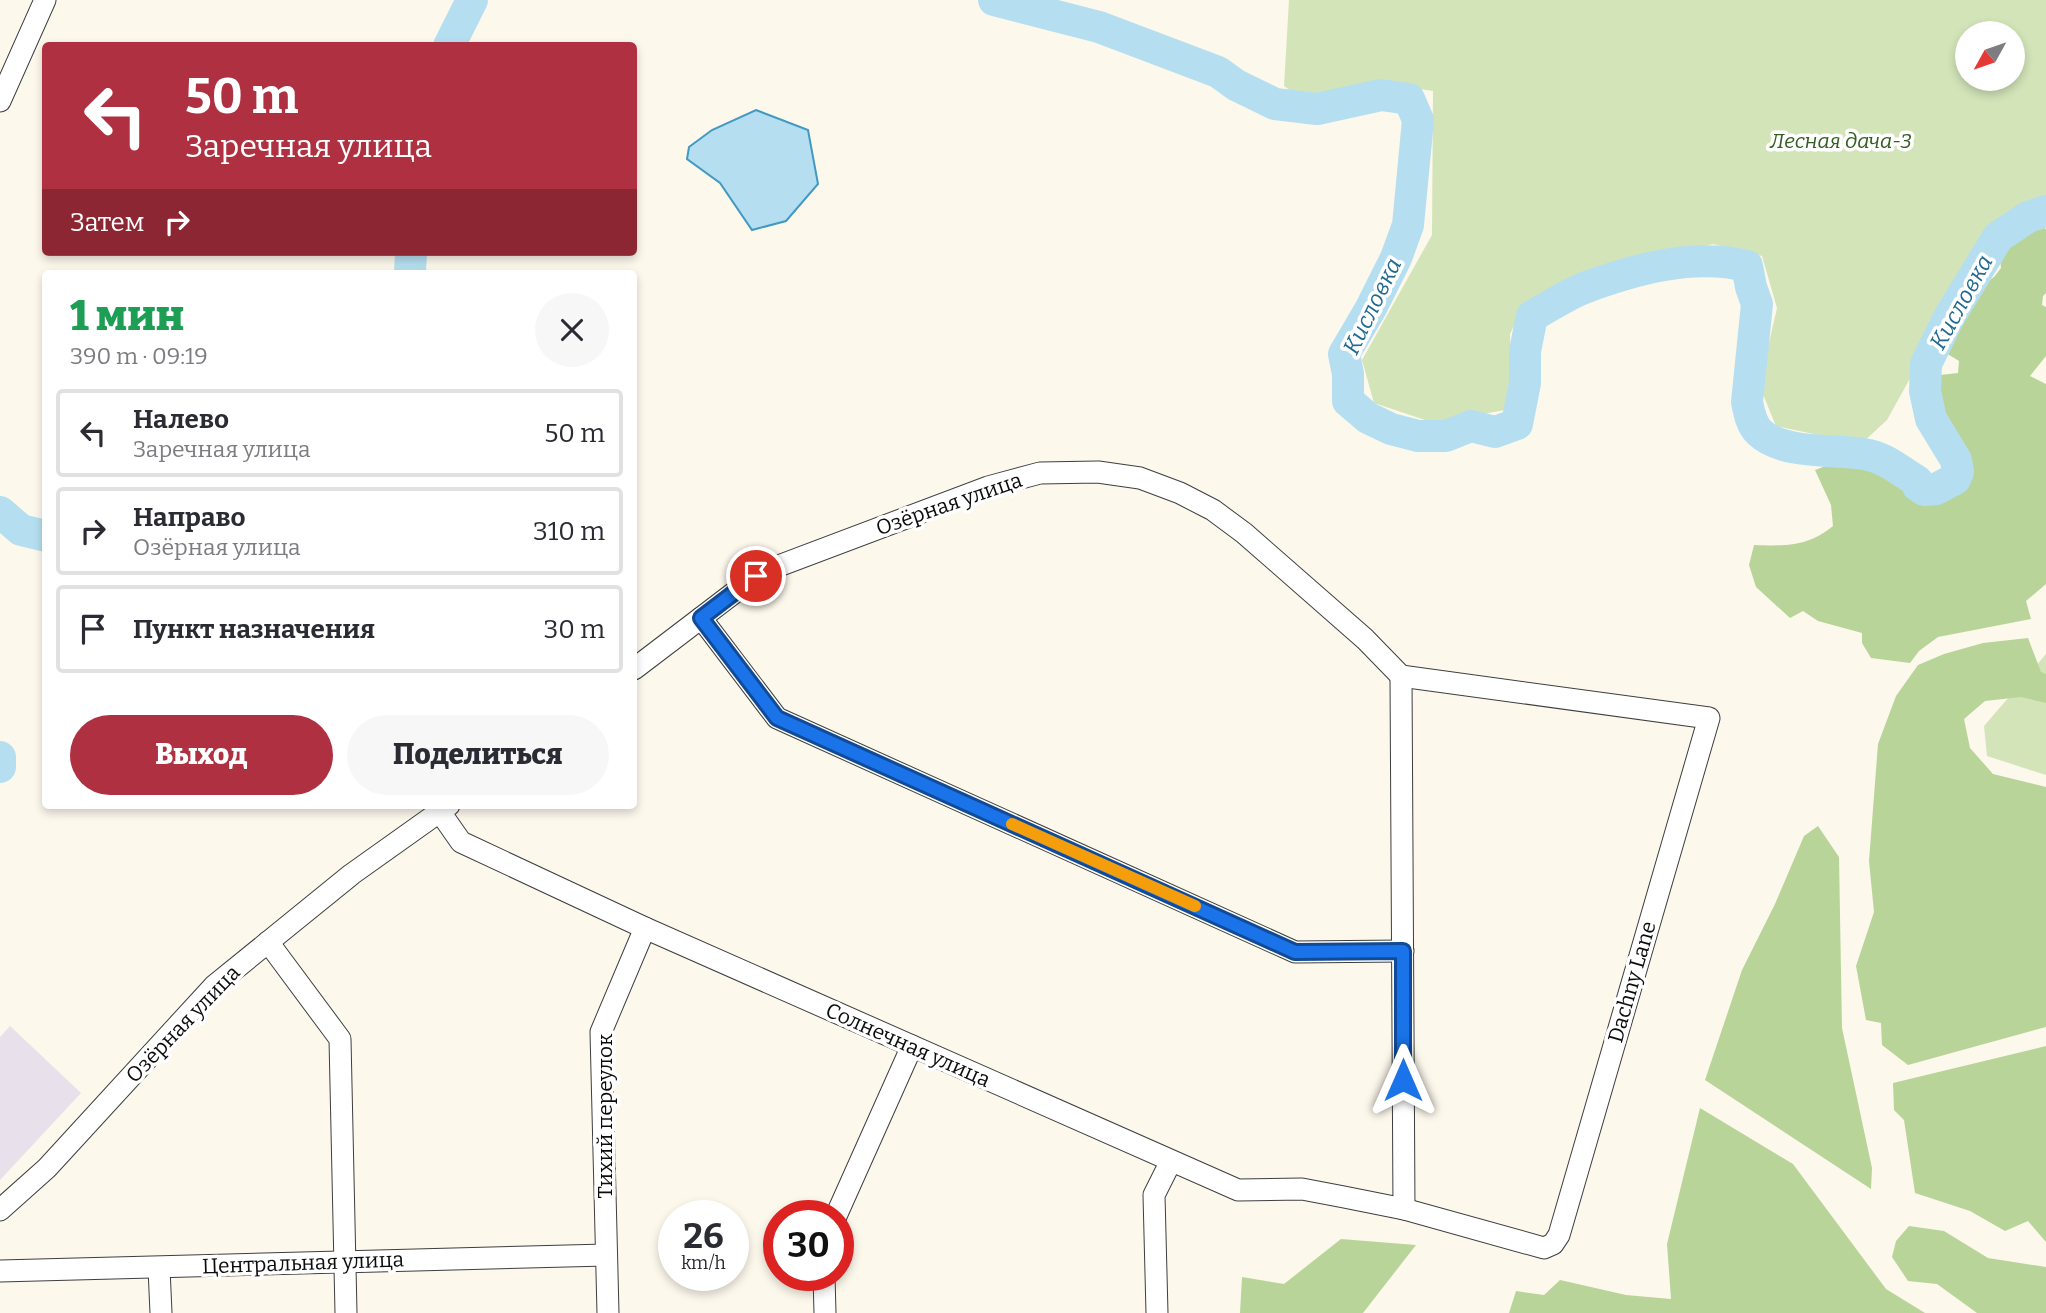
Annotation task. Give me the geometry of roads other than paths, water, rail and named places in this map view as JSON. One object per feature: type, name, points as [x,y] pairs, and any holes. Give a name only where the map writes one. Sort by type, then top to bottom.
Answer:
[{"type":"street","points":[[0,101],[45,0]]},
{"type":"street","name":"Озёрная улица","points":[[637,666],[760,573],[988,487],[1040,473],[1098,472],[1140,478],[1180,493],[1213,510],[1244,533],[1336,614],[1401,676]]},
{"type":"street","points":[[701,618],[777,718],[1295,952],[1403,951]]},
{"type":"street","points":[[1401,676],[1404,1209]]},
{"type":"street","name":"Dachny Lane","points":[[1401,676],[1709,718],[1559,1235],[1553,1244]]},
{"type":"street","name":"Озёрная улица","points":[[0,1210],[47,1168],[214,986],[352,874],[445,809]]},
{"type":"street","name":"Солнечная улица","points":[[445,809],[461,842],[645,928],[1238,1190],[1302,1189],[1404,1209],[1544,1248],[1553,1244]]},
{"type":"street","name":"Тихий переулок","points":[[608,1313],[601,1032],[645,928]]},
{"type":"street","points":[[268,942],[340,1039],[346,1313]]},
{"type":"street","points":[[842,1200],[912,1046]]},
{"type":"street","points":[[1157,1313],[1154,1195],[1171,1161]]},
{"type":"street","name":"Центральная улица","points":[[0,1271],[606,1255]]},
{"type":"street","points":[[159,1268],[161,1313]]},
{"type":"street","points":[[824,1291],[825,1313]]},
{"type":"water","points":[[756,110],[808,130],[818,184],[786,221],[752,230],[720,183],[687,159],[689,147],[712,130]]},
{"type":"waterway","name":"Кисловка","points":[[451,42],[472,0]]},
{"type":"waterway","name":"Кисловка","points":[[994,0],[1099,27],[1218,72],[1236,85],[1275,104],[1317,109],[1381,95],[1409,99],[1418,120],[1408,225],[1396,258],[1344,354],[1348,374],[1348,401],[1368,418],[1391,429],[1418,436],[1446,436],[1471,426],[1495,432],[1517,424],[1525,383],[1525,351],[1532,316],[1584,288],[1644,269],[1685,262],[1727,262],[1747,266],[1757,304],[1747,402],[1756,429],[1769,439],[1795,448],[1872,456],[1886,461],[1917,481],[1918,486],[1924,490],[1936,489],[1955,479],[1958,472],[1956,460],[1931,419],[1925,391],[1926,364],[1948,319],[1998,237],[2028,217],[2046,211]]},
{"type":"waterway","name":"Кисловка","points":[[410,270],[411,256]]},
{"type":"waterway","name":"Кисловка","points":[[0,512],[21,530],[42,535]]},
{"type":"waterway","name":"Кисловка","points":[[0,757],[0,767]]},
{"type":"park label","name":"Лесная дача-3","points":[[1841,141]]}]
